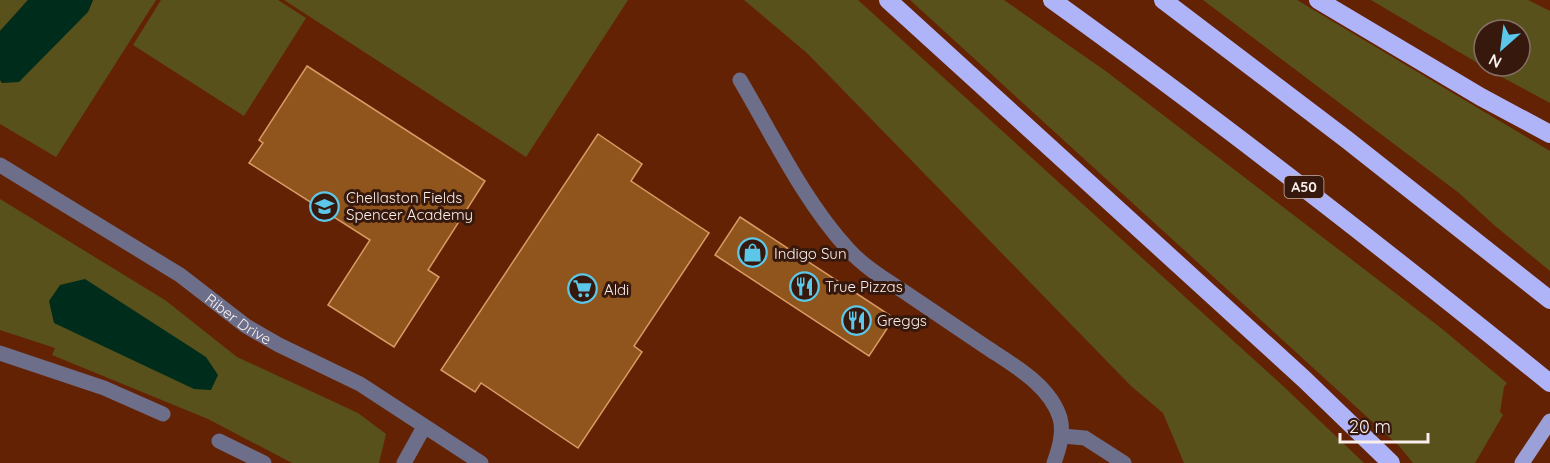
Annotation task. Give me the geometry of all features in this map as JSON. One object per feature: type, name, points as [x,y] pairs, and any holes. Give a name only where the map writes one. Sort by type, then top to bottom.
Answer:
[{"type":"highway","points":[[888,0],[1287,364],[1391,463]]},
{"type":"highway","name":"A50","points":[[1052,0],[1147,68],[1315,196],[1550,383]]},
{"type":"highway","points":[[1163,0],[1346,139],[1550,300]]},
{"type":"highway","points":[[1318,0],[1407,54],[1550,134]]},
{"type":"main road","points":[[1522,463],[1550,421]]},
{"type":"street","points":[[740,80],[808,198],[829,228],[850,252],[878,274],[1024,373],[1047,395],[1056,407],[1061,421],[1062,436],[1054,463]]},
{"type":"street","name":"Riber Drive","points":[[0,165],[180,275],[246,326],[279,345],[360,384],[481,463]]},
{"type":"street","points":[[0,353],[104,388],[164,414]]},
{"type":"street","points":[[404,463],[424,427]]},
{"type":"street","points":[[1062,436],[1085,438],[1124,463]]},
{"type":"street","points":[[219,441],[264,463]]},
{"type":"shaded area","points":[[0,0],[28,0],[0,31]]},
{"type":"shaded area","points":[[28,0],[93,0],[88,12],[19,82],[2,83],[0,80],[0,31]]},
{"type":"shaded area","points":[[93,0],[156,0],[56,157],[0,124],[0,80],[2,83],[88,12]]},
{"type":"shaded area","points":[[161,0],[278,0],[306,18],[244,116],[133,45]]},
{"type":"shaded area","points":[[284,0],[628,0],[526,157]]},
{"type":"shaded area","points":[[744,0],[858,0],[1282,385],[1364,463],[1184,463],[1163,413],[1131,386],[807,53]]},
{"type":"shaded area","points":[[910,0],[1004,0],[1107,72],[1441,328],[1507,383],[1504,387],[1500,412],[1503,415],[1475,463],[1413,463],[1400,447]]},
{"type":"shaded area","points":[[1203,0],[1297,0],[1550,151],[1550,271],[1459,193]]},
{"type":"shaded area","points":[[1371,0],[1528,0],[1550,11],[1550,103],[1504,78],[1532,78],[1532,18],[1472,18],[1472,60]]},
{"type":"shaded area","points":[[0,199],[165,300],[237,357],[358,413],[386,434],[379,463],[292,463],[208,419],[52,355],[55,348],[0,330]]},
{"type":"shaded area","points":[[85,279],[206,357],[218,375],[211,390],[194,389],[54,323],[49,301],[60,285]]},
{"type":"building","points":[[307,66],[485,181],[428,270],[439,277],[394,347],[328,305],[370,240],[249,163],[263,143],[259,140]]},
{"type":"building","name":"Aldi","points":[[598,134],[642,164],[631,181],[709,233],[634,346],[642,352],[578,448],[481,383],[475,392],[441,370]]},
{"type":"building","points":[[740,217],[894,318],[869,356],[715,255]]},
{"type":"place","name":"Chellaston Fields Spencer Academy","points":[[325,206]]},
{"type":"place","name":"Indigo Sun","points":[[753,253]]},
{"type":"place","name":"True Pizzas","points":[[804,286]]},
{"type":"place","name":"Aldi","points":[[583,289]]},
{"type":"place","name":"Greggs","points":[[856,320]]}]
